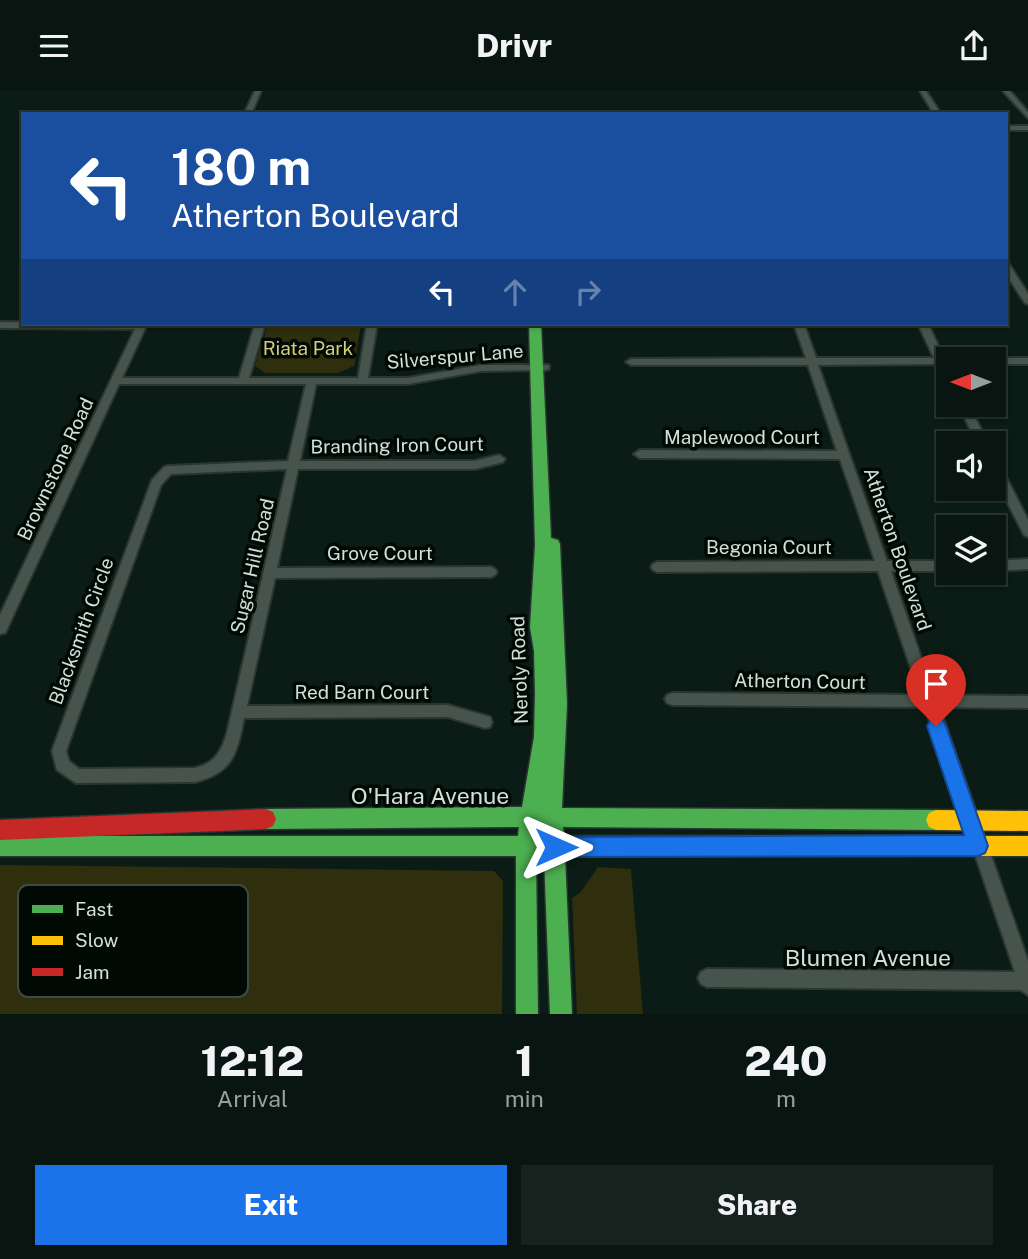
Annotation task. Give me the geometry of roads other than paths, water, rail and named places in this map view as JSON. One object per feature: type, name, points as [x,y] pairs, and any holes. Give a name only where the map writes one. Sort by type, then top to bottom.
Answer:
[{"type":"main road","name":"Neroly Road","points":[[535,326],[540,367],[558,704],[552,797],[561,1014]]},
{"type":"main road","name":"Neroly Road","points":[[527,1014],[526,846],[543,737],[544,694],[543,651],[538,627],[543,545],[540,367],[542,326]]},
{"type":"main road","name":"O'Hara Avenue","points":[[0,830],[224,820],[554,817],[1028,821]]},
{"type":"main road","points":[[0,846],[1028,846]]},
{"type":"street","points":[[248,112],[258,91]]},
{"type":"street","points":[[923,91],[937,112]]},
{"type":"street","points":[[1006,91],[1028,116]]},
{"type":"street","points":[[1008,128],[1028,128]]},
{"type":"street","points":[[1008,269],[1028,301]]},
{"type":"street","points":[[0,325],[21,325]]},
{"type":"street","name":"Brownstone Road","points":[[0,629],[141,326]]},
{"type":"street","points":[[243,380],[259,326]]},
{"type":"street","points":[[363,380],[372,326]]},
{"type":"street","name":"Atherton Boulevard","points":[[800,326],[1027,983]]},
{"type":"street","points":[[924,326],[936,347]]},
{"type":"street","points":[[631,362],[936,362]]},
{"type":"street","points":[[1006,362],[1028,362]]},
{"type":"street","name":"Silverspur Lane","points":[[115,381],[408,381],[481,368],[540,367]]},
{"type":"street","name":"Sugar Hill Road","points":[[226,758],[239,712],[312,380]]},
{"type":"street","name":"Maplewood Court","points":[[640,454],[844,455]]},
{"type":"street","name":"Branding Iron Court","points":[[295,465],[475,465],[499,459]]},
{"type":"street","name":"Blacksmith Circle","points":[[226,758],[211,772],[195,775],[76,776],[62,765],[59,751],[156,483],[169,470],[295,465]]},
{"type":"street","points":[[1006,489],[1028,532]]},
{"type":"street","points":[[1006,565],[1028,564]]},
{"type":"street","name":"Begonia Court","points":[[657,567],[936,566]]},
{"type":"street","name":"Grove Court","points":[[270,573],[491,572]]},
{"type":"street","name":"Atherton Court","points":[[672,699],[1028,702]]},
{"type":"street","name":"Red Barn Court","points":[[239,712],[448,711],[485,722]]},
{"type":"street","name":"Blumen Avenue","points":[[707,978],[1027,983]]},
{"type":"park label","name":"Riata Park","points":[[308,348]]}]
